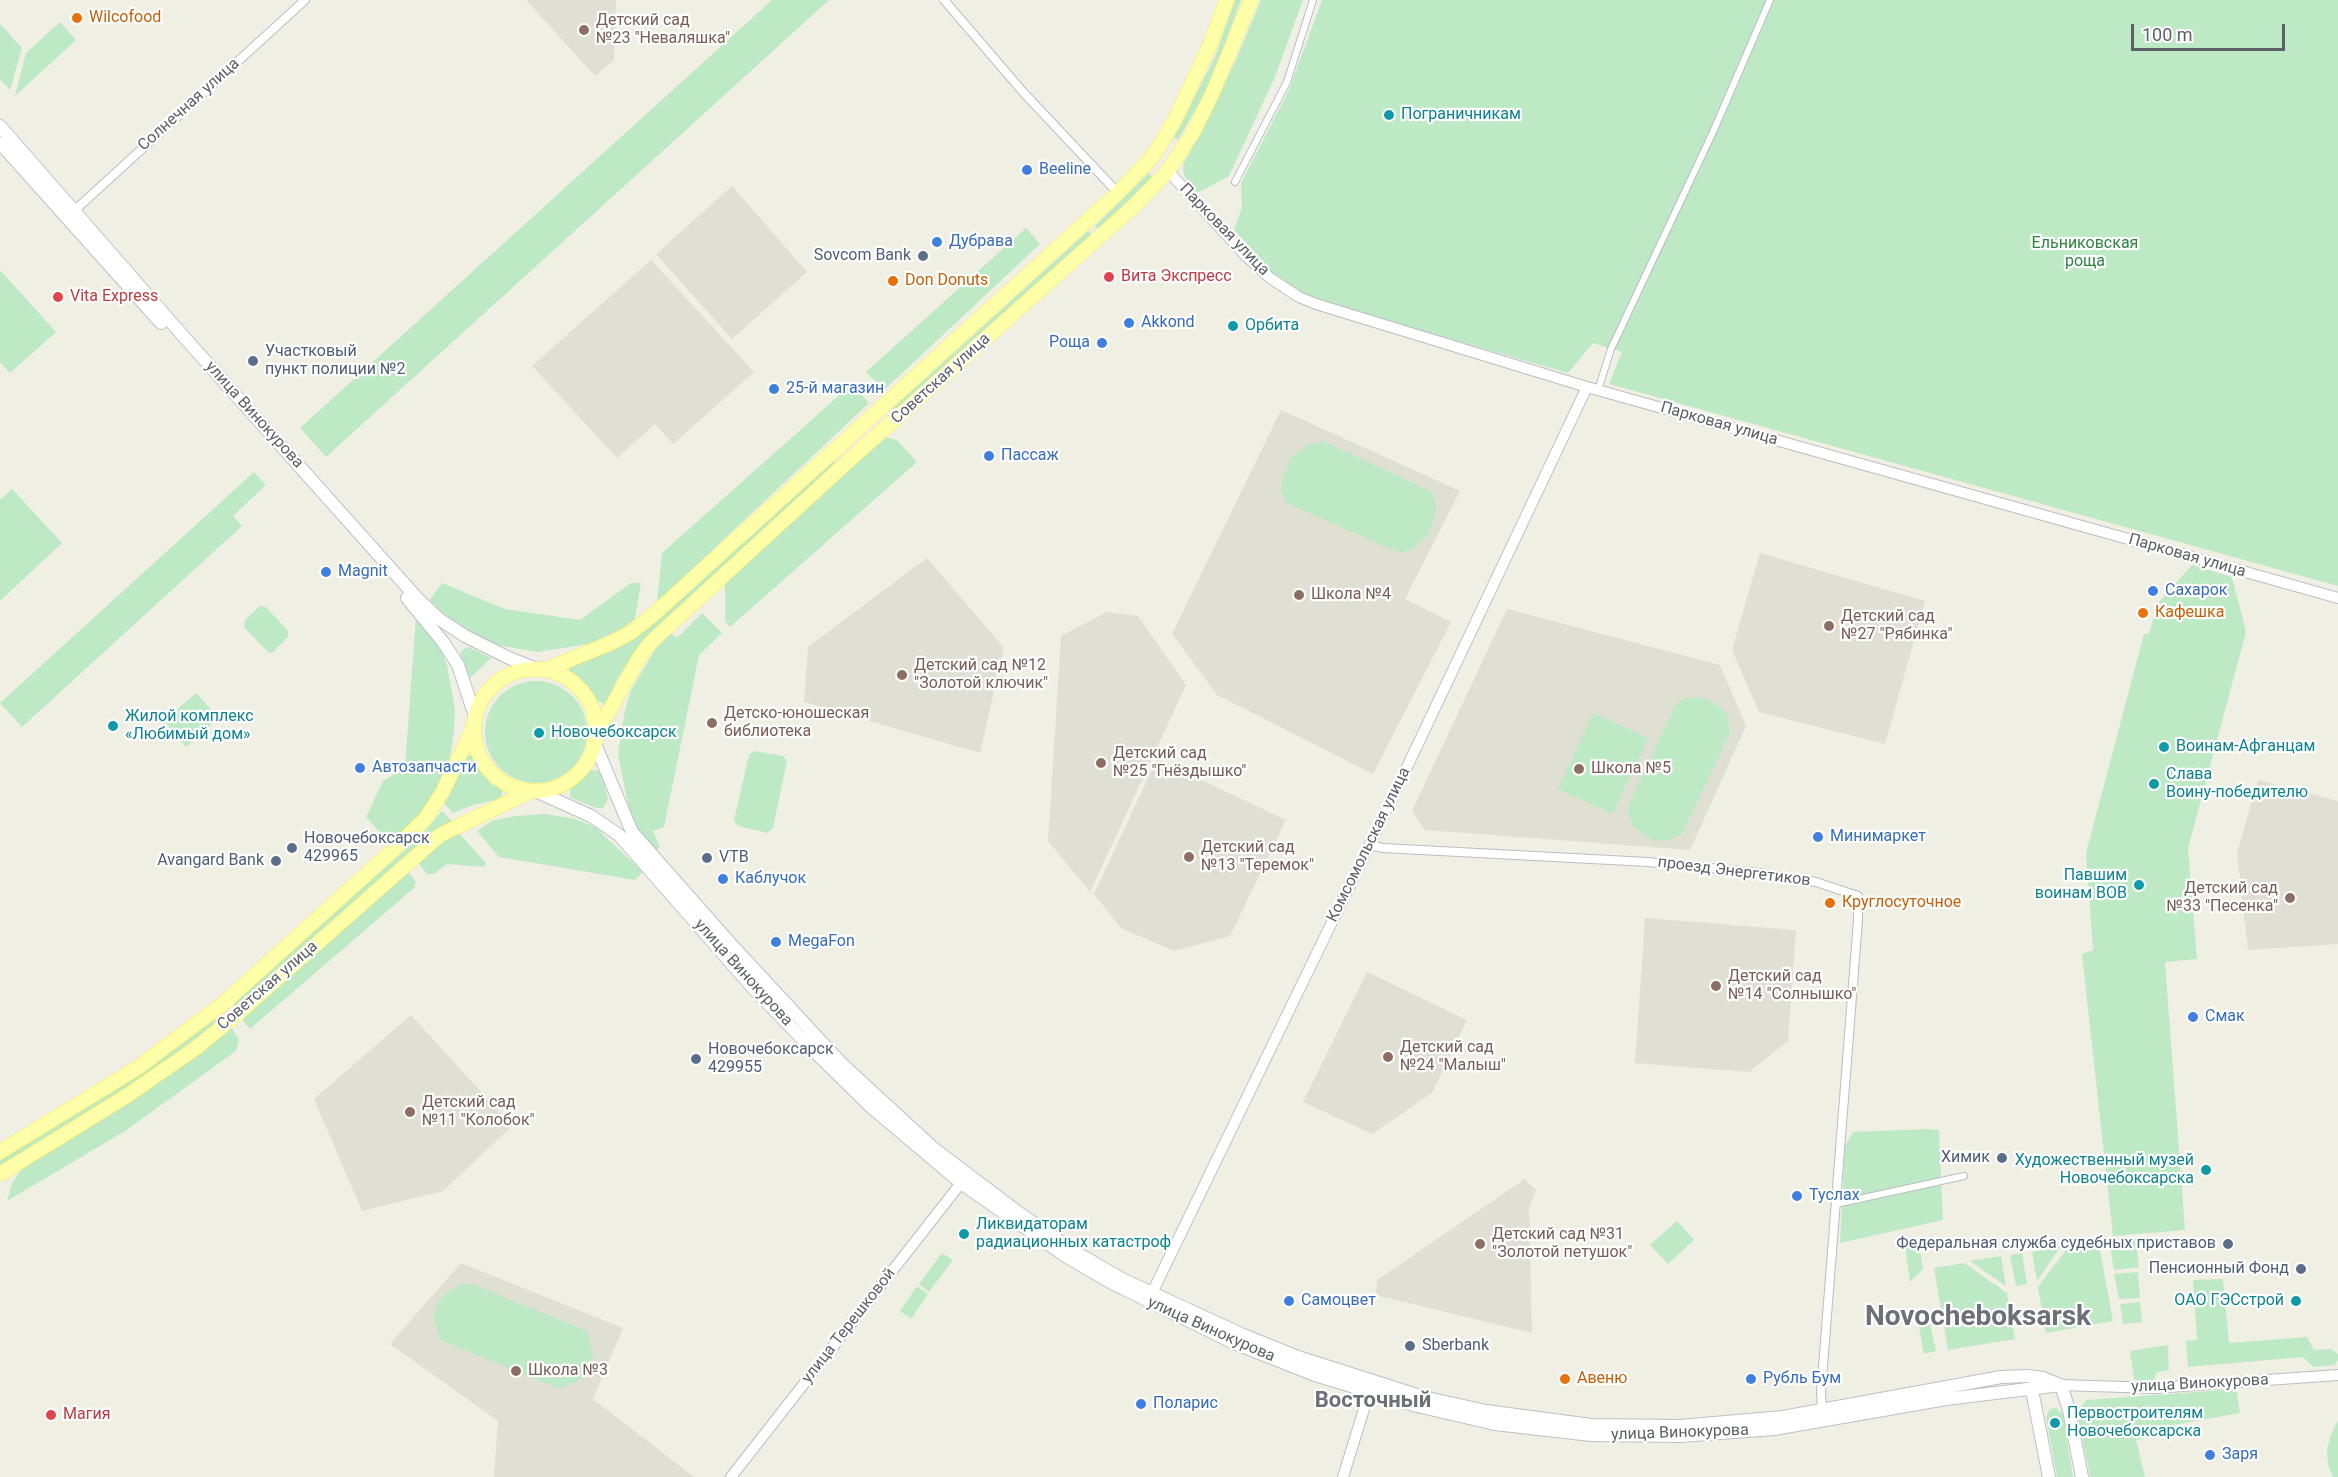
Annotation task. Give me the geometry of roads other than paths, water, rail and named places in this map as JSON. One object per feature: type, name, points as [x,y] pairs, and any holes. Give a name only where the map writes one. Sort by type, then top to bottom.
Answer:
[{"type":"main road","name":"Советская улица","points":[[541,669],[611,643],[630,633],[652,616],[1118,193],[1153,156],[1175,120],[1193,84],[1227,0]]},
{"type":"main road","name":"Советская улица","points":[[596,739],[639,658],[650,643],[886,427],[1128,212],[1168,171],[1194,130],[1213,92],[1251,0]]},
{"type":"main road","name":"улица Винокурова","points":[[0,126],[70,214],[443,642],[458,665],[474,721]]},
{"type":"main road","name":"улица Винокурова","points":[[0,143],[70,214]]},
{"type":"main road","name":"Парковая улица","points":[[1153,156],[1168,171]]},
{"type":"main road","name":"улица Винокурова","points":[[181,340],[417,598],[439,619],[465,636],[509,658],[541,669]]},
{"type":"main road","points":[[541,669],[568,678],[585,695],[596,719],[596,739],[590,758],[575,777],[556,788],[533,792],[502,783],[485,767],[478,754],[474,721],[485,695],[501,679],[524,670],[541,669]]},
{"type":"main road","name":"Советская улица","points":[[0,1152],[139,1067],[224,1004],[389,854],[424,819],[442,793],[474,721]]},
{"type":"main road","name":"улица Винокурова","points":[[596,739],[632,832],[843,1065],[929,1151]]},
{"type":"main road","name":"улица Винокурова","points":[[533,792],[591,816],[619,836],[752,987],[871,1107],[1067,1257],[1244,1347],[1315,1375],[1371,1387],[1460,1417],[1543,1426],[1591,1435],[1681,1431],[1744,1432],[2001,1377],[2043,1378],[2061,1385]]},
{"type":"main road","name":"Советская улица","points":[[0,1174],[125,1097],[196,1048],[440,835],[533,792]]},
{"type":"main road","name":"улица Винокурова","points":[[1823,1416],[2061,1385]]},
{"type":"main road","points":[[2061,1385],[2069,1410],[2082,1477]]},
{"type":"main road","points":[[2032,1390],[2049,1477]]},
{"type":"street","name":"Солнечная улица","points":[[70,214],[305,0]]},
{"type":"street","points":[[944,0],[1013,80],[1118,193]]},
{"type":"street","points":[[1235,182],[1287,82],[1313,0]]},
{"type":"street","points":[[1592,389],[1713,132],[1770,0]]},
{"type":"street","name":"Парковая улица","points":[[1168,171],[1246,256],[1270,278],[1299,297],[1592,389],[2338,598]]},
{"type":"street","name":"Комсомольская улица","points":[[1150,1298],[1592,389]]},
{"type":"street","name":"проезд Энергетиков","points":[[1369,845],[1383,848],[1648,862],[1752,872],[1816,882],[1858,896],[1821,1392],[1823,1416]]},
{"type":"street","points":[[1836,1204],[1964,1176]]},
{"type":"street","name":"улица Терешковой","points":[[731,1477],[964,1179]]},
{"type":"street","name":"улица Винокурова","points":[[2061,1385],[2154,1388],[2338,1375]]},
{"type":"street","points":[[1343,1477],[1371,1387]]},
{"type":"place","name":"Wilcofood","points":[[77,18]]},
{"type":"place","name":"Детский сад №23 \"Неваляшка\"","points":[[584,30]]},
{"type":"place","name":"Пограничникам","points":[[1389,115]]},
{"type":"place","name":"Beeline","points":[[1027,170]]},
{"type":"place","name":"Дубрава","points":[[937,242]]},
{"type":"place","name":"Sovcom Bank","points":[[923,256]]},
{"type":"place","name":"Вита Экспресс","points":[[1109,277]]},
{"type":"place","name":"Don Donuts","points":[[893,281]]},
{"type":"place","name":"Vita Express","points":[[58,297]]},
{"type":"place","name":"Akkond","points":[[1129,323]]},
{"type":"place","name":"Орбита","points":[[1233,326]]},
{"type":"place","name":"Роща","points":[[1102,343]]},
{"type":"place","name":"Участковый пункт полиции №2","points":[[253,361]]},
{"type":"place","name":"25-й магазин","points":[[774,389]]},
{"type":"place","name":"Пассаж","points":[[989,456]]},
{"type":"place","name":"Magnit","points":[[326,572]]},
{"type":"place","name":"Сахарок","points":[[2153,591]]},
{"type":"place","name":"Школа №4","points":[[1299,595]]},
{"type":"place","name":"Кафешка","points":[[2143,613]]},
{"type":"place","name":"Детский сад №27 \"Рябинка\"","points":[[1829,626]]},
{"type":"place","name":"Детский сад №12 \"Золотой ключик\"","points":[[902,675]]},
{"type":"place","name":"Детско-юношеская библиотека","points":[[712,723]]},
{"type":"place","name":"Жилой комплекс «Любимый дом»","points":[[113,726]]},
{"type":"place","name":"Новочебоксарск","points":[[539,733]]},
{"type":"place","name":"Воинам-Афганцам","points":[[2164,747]]},
{"type":"place","name":"Детский сад №25 \"Гнёздышко\"","points":[[1101,763]]},
{"type":"place","name":"Автозапчасти","points":[[360,768]]},
{"type":"place","name":"Школа №5","points":[[1579,769]]},
{"type":"place","name":"Слава Воину-победителю","points":[[2154,784]]},
{"type":"place","name":"Минимаркет","points":[[1818,837]]},
{"type":"place","name":"Новочебоксарск 429965","points":[[292,848]]},
{"type":"place","name":"Детский сад №13 \"Теремок\"","points":[[1189,857]]},
{"type":"place","name":"VTB","points":[[707,858]]},
{"type":"place","name":"Avangard Bank","points":[[276,861]]},
{"type":"place","name":"Каблучок","points":[[723,879]]},
{"type":"place","name":"Павшим воинам ВОВ","points":[[2139,885]]},
{"type":"place","name":"Детский сад №33 \"Песенка\"","points":[[2290,898]]},
{"type":"place","name":"Круглосуточное","points":[[1830,903]]},
{"type":"place","name":"MegaFon","points":[[776,942]]},
{"type":"place","name":"Детский сад №14 \"Солнышко\"","points":[[1716,986]]},
{"type":"place","name":"Смак","points":[[2193,1017]]},
{"type":"place","name":"Детский сад №24 \"Малыш\"","points":[[1388,1057]]},
{"type":"place","name":"Новочебоксарск 429955","points":[[696,1059]]},
{"type":"place","name":"Детский сад №11 \"Колобок\"","points":[[410,1112]]},
{"type":"place","name":"Химик","points":[[2002,1158]]},
{"type":"place","name":"Художественный музей Новочебоксарска","points":[[2206,1170]]},
{"type":"place","name":"Туслах","points":[[1797,1196]]},
{"type":"place","name":"Ликвидаторам радиационных катастроф","points":[[964,1234]]},
{"type":"place","name":"Детский сад №31 \"Золотой петушок\"","points":[[1480,1244]]},
{"type":"place","name":"Федеральная служба судебных приставов","points":[[2228,1244]]},
{"type":"place","name":"Пенсионный Фонд","points":[[2301,1269]]},
{"type":"place","name":"Самоцвет","points":[[1289,1301]]},
{"type":"place","name":"ОАО ГЭСстрой","points":[[2296,1301]]},
{"type":"place","name":"Sberbank","points":[[1410,1346]]},
{"type":"place","name":"Школа №3","points":[[516,1371]]},
{"type":"place","name":"Авеню","points":[[1565,1379]]},
{"type":"place","name":"Рубль Бум","points":[[1751,1379]]},
{"type":"place","name":"Поларис","points":[[1141,1404]]},
{"type":"place","name":"Магия","points":[[51,1415]]},
{"type":"place","name":"Первостроителям Новочебоксарска","points":[[2055,1423]]},
{"type":"place","name":"Заря","points":[[2210,1455]]},
{"type":"district","name":"Novocheboksarsk","points":[[1978,1318]]},
{"type":"district","name":"Восточный","points":[[1373,1401]]},
{"type":"park label","name":"Ельниковская роща","points":[[2085,253]]}]
